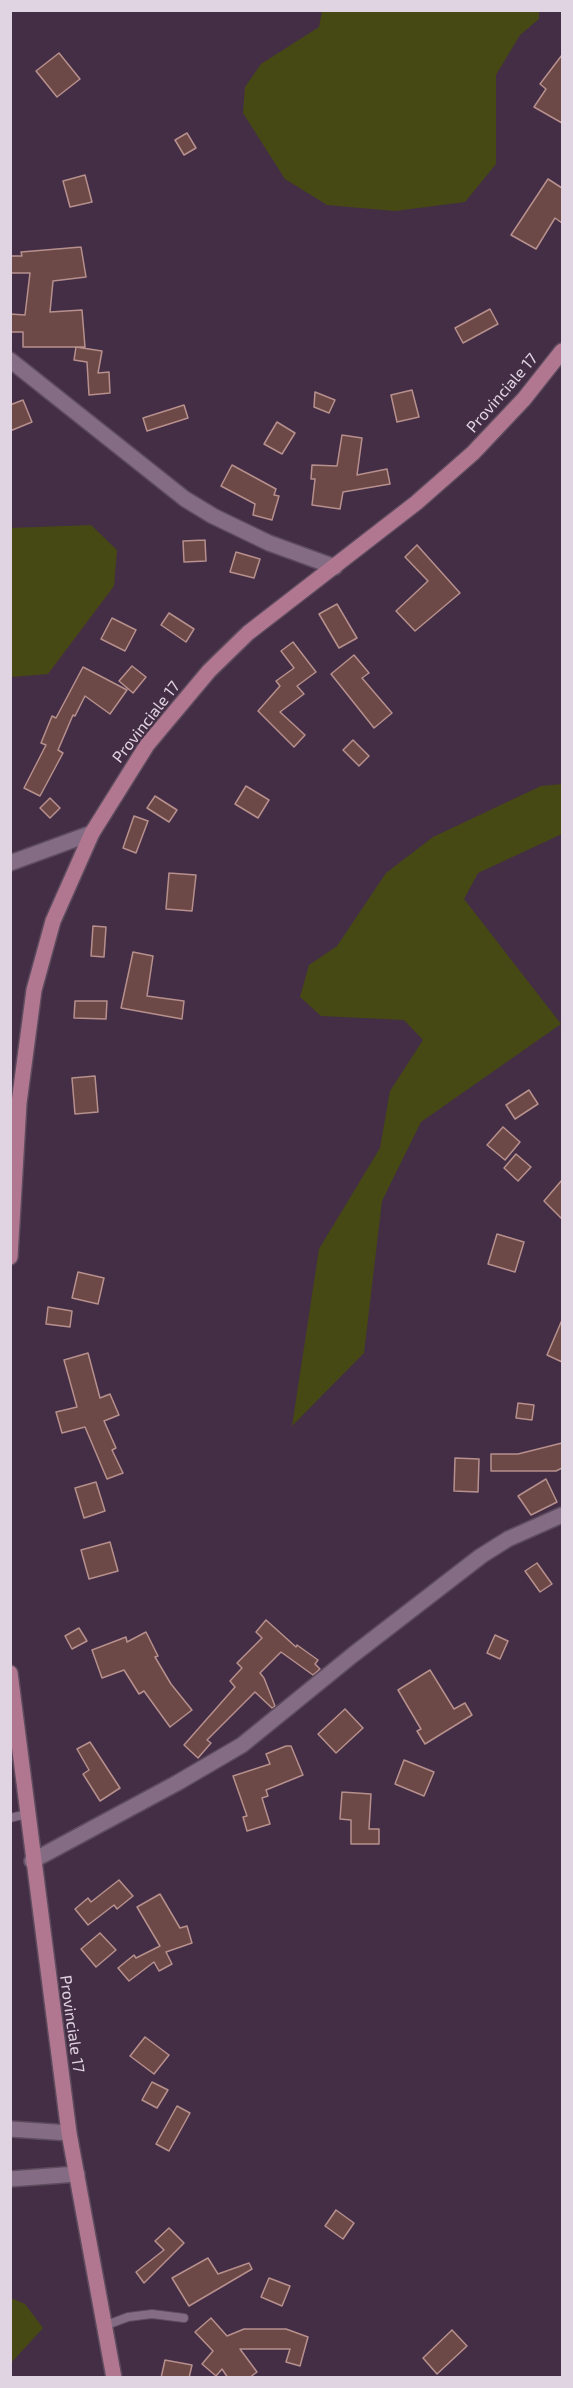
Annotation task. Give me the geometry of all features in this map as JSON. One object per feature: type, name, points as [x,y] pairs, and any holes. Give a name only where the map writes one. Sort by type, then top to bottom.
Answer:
[{"type":"main road","name":"Provinciale 17","points":[[10,1257],[19,1103],[34,990],[53,921],[92,832],[147,745],[209,671],[248,633],[416,503],[473,453],[524,399],[562,351]]},
{"type":"main road","name":"Provinciale 17","points":[[10,1673],[32,1860],[69,2133],[114,2378]]},
{"type":"street","points":[[10,360],[185,499],[213,516],[269,543],[335,567]]},
{"type":"street","points":[[10,863],[92,832]]},
{"type":"street","points":[[32,1860],[177,1784],[242,1745],[354,1654],[482,1556],[508,1539],[562,1515]]},
{"type":"street","points":[[10,2129],[69,2133]]},
{"type":"street","points":[[10,2179],[77,2174]]},
{"type":"lane","points":[[10,1818],[27,1814]]},
{"type":"lane","points":[[104,2326],[128,2317],[152,2314],[184,2318]]},
{"type":"green space","points":[[322,11],[539,11],[539,19],[520,35],[496,75],[496,164],[465,202],[395,211],[327,205],[285,179],[243,113],[245,87],[261,64],[319,27]]},
{"type":"green space","points":[[91,525],[117,550],[114,586],[48,674],[11,677],[11,528]]},
{"type":"green space","points":[[562,784],[562,834],[478,873],[464,899],[561,1024],[421,1122],[382,1201],[364,1353],[292,1426],[319,1249],[380,1148],[390,1091],[423,1040],[404,1020],[321,1016],[300,997],[309,965],[337,946],[386,873],[433,837],[541,786]]},
{"type":"green space","points":[[11,2298],[25,2304],[43,2328],[11,2363]]},
{"type":"building","points":[[59,53],[80,79],[57,97],[36,71]]},
{"type":"building","points":[[562,55],[562,123],[534,107],[546,89],[540,84]]},
{"type":"building","points":[[187,133],[196,148],[184,155],[175,140]]},
{"type":"building","points":[[85,175],[92,202],[70,207],[63,181]]},
{"type":"building","points":[[548,179],[562,188],[562,223],[555,218],[536,249],[511,235]]},
{"type":"building","points":[[81,247],[86,277],[53,281],[50,312],[82,310],[85,347],[23,347],[23,332],[10,332],[10,314],[25,315],[30,273],[10,273],[10,256],[22,256],[21,252]]},
{"type":"building","points":[[490,309],[498,324],[463,343],[455,328]]},
{"type":"building","points":[[76,347],[102,351],[98,373],[109,372],[110,393],[89,395],[87,362],[74,360]]},
{"type":"building","points":[[412,390],[419,417],[397,422],[391,395]]},
{"type":"building","points":[[315,392],[335,400],[329,413],[314,407]]},
{"type":"building","points":[[23,400],[32,422],[10,431],[10,405]]},
{"type":"building","points":[[184,405],[188,418],[147,431],[143,418]]},
{"type":"building","points":[[277,422],[295,433],[282,454],[264,444]]},
{"type":"building","points":[[342,435],[362,438],[357,475],[387,469],[390,484],[343,492],[340,509],[312,505],[315,479],[311,479],[312,465],[337,466]]},
{"type":"building","points":[[232,465],[276,489],[274,495],[279,496],[272,520],[253,515],[255,504],[221,486]]},
{"type":"building","points":[[205,540],[206,561],[184,562],[183,541]]},
{"type":"building","points":[[417,545],[460,593],[415,631],[396,611],[428,581],[405,557]]},
{"type":"building","points":[[236,552],[260,559],[254,578],[230,572]]},
{"type":"building","points":[[337,604],[357,638],[339,648],[319,614]]},
{"type":"building","points":[[169,613],[194,629],[186,642],[161,625]]},
{"type":"building","points":[[112,618],[136,630],[125,651],[101,639]]},
{"type":"building","points":[[293,642],[316,672],[297,686],[304,694],[280,712],[305,735],[294,747],[258,711],[280,686],[276,681],[294,668],[281,651]]},
{"type":"building","points":[[354,655],[369,673],[362,678],[392,713],[374,728],[331,674]]},
{"type":"building","points":[[132,666],[146,677],[133,693],[119,681]]},
{"type":"building","points":[[83,667],[127,690],[110,714],[85,696],[75,716],[73,715],[58,750],[63,753],[40,796],[24,788],[46,745],[41,743],[52,716],[56,718]]},
{"type":"building","points":[[353,740],[369,756],[359,766],[343,750]]},
{"type":"building","points":[[246,786],[269,800],[258,818],[235,804]]},
{"type":"building","points":[[155,796],[177,810],[169,822],[147,808]]},
{"type":"building","points":[[50,798],[60,808],[50,818],[40,808]]},
{"type":"building","points":[[134,816],[148,821],[136,853],[123,848]]},
{"type":"building","points":[[169,873],[196,875],[192,911],[166,909]]},
{"type":"building","points":[[93,926],[106,927],[104,957],[91,956]]},
{"type":"building","points":[[133,952],[153,956],[147,996],[184,1001],[182,1019],[121,1008]]},
{"type":"building","points":[[75,1001],[107,1001],[106,1019],[74,1018]]},
{"type":"building","points":[[95,1076],[98,1112],[75,1114],[72,1078]]},
{"type":"building","points":[[529,1090],[538,1104],[515,1119],[506,1105]]},
{"type":"building","points":[[503,1127],[520,1142],[505,1160],[487,1145]]},
{"type":"building","points":[[516,1154],[531,1167],[518,1181],[504,1168]]},
{"type":"building","points":[[562,1180],[562,1219],[544,1201]]},
{"type":"building","points":[[497,1234],[524,1242],[515,1272],[488,1264]]},
{"type":"building","points":[[78,1272],[104,1278],[98,1304],[72,1298]]},
{"type":"building","points":[[48,1307],[72,1311],[70,1327],[46,1324]]},
{"type":"building","points":[[562,1320],[562,1362],[547,1355]]},
{"type":"building","points":[[88,1353],[100,1398],[110,1394],[119,1415],[104,1421],[116,1448],[112,1450],[123,1473],[107,1479],[85,1427],[62,1433],[56,1412],[77,1407],[64,1360]]},
{"type":"building","points":[[518,1403],[534,1405],[532,1420],[516,1418]]},
{"type":"building","points":[[562,1443],[562,1468],[556,1471],[491,1471],[491,1454],[518,1454]]},
{"type":"building","points":[[455,1458],[479,1459],[478,1492],[454,1491]]},
{"type":"building","points":[[546,1479],[557,1502],[531,1515],[518,1496]]},
{"type":"building","points":[[96,1482],[105,1511],[84,1518],[75,1488]]},
{"type":"building","points":[[110,1542],[118,1571],[89,1579],[81,1550]]},
{"type":"building","points":[[537,1563],[552,1584],[540,1592],[525,1571]]},
{"type":"building","points":[[266,1620],[296,1647],[297,1645],[318,1660],[315,1664],[320,1669],[313,1675],[281,1652],[260,1673],[275,1706],[272,1708],[255,1692],[207,1740],[211,1743],[198,1758],[184,1745],[235,1687],[230,1681],[242,1668],[237,1663],[262,1638],[256,1632]]},
{"type":"building","points":[[79,1628],[87,1641],[72,1649],[65,1636]]},
{"type":"building","points":[[146,1632],[158,1656],[155,1657],[171,1684],[192,1710],[170,1727],[144,1691],[139,1694],[124,1670],[102,1678],[92,1650],[126,1637],[127,1642]]},
{"type":"building","points":[[495,1635],[508,1641],[500,1659],[487,1653]]},
{"type":"building","points":[[430,1670],[454,1709],[465,1703],[472,1715],[425,1744],[417,1731],[421,1729],[398,1690]]},
{"type":"building","points":[[345,1709],[363,1728],[336,1753],[318,1734]]},
{"type":"building","points":[[90,1742],[120,1788],[100,1801],[83,1774],[89,1770],[77,1749]]},
{"type":"building","points":[[291,1746],[303,1775],[266,1790],[268,1796],[262,1798],[270,1824],[247,1831],[243,1817],[247,1816],[233,1776],[270,1764],[266,1754]]},
{"type":"building","points":[[404,1760],[434,1772],[424,1796],[395,1784]]},
{"type":"building","points":[[342,1792],[371,1794],[369,1829],[379,1829],[379,1844],[351,1844],[351,1820],[340,1819]]},
{"type":"building","points":[[119,1880],[133,1896],[117,1909],[114,1905],[88,1925],[75,1909],[88,1898],[91,1902]]},
{"type":"building","points":[[160,1894],[180,1928],[187,1926],[192,1943],[166,1952],[172,1964],[159,1971],[154,1962],[129,1981],[118,1968],[134,1955],[136,1958],[160,1946],[137,1907]]},
{"type":"building","points":[[100,1933],[116,1950],[96,1967],[81,1949]]},
{"type":"building","points":[[145,2037],[169,2055],[154,2074],[130,2056]]},
{"type":"building","points":[[152,2082],[168,2090],[157,2108],[142,2100]]},
{"type":"building","points":[[177,2106],[190,2113],[169,2151],[156,2144]]},
{"type":"building","points":[[336,2210],[354,2223],[343,2239],[325,2226]]},
{"type":"building","points":[[169,2228],[184,2243],[144,2283],[136,2272],[164,2250],[155,2241]]},
{"type":"building","points":[[208,2258],[218,2274],[249,2263],[252,2269],[189,2306],[172,2278]]},
{"type":"building","points":[[269,2278],[290,2286],[282,2306],[261,2297]]},
{"type":"building","points":[[211,2318],[227,2336],[244,2329],[286,2329],[308,2337],[300,2366],[286,2362],[290,2349],[240,2349],[257,2372],[249,2378],[228,2378],[222,2369],[216,2376],[202,2364],[213,2351],[195,2332]]},
{"type":"building","points":[[452,2330],[467,2346],[437,2374],[423,2358]]},
{"type":"building","points":[[165,2360],[192,2365],[189,2378],[161,2378]]}]
